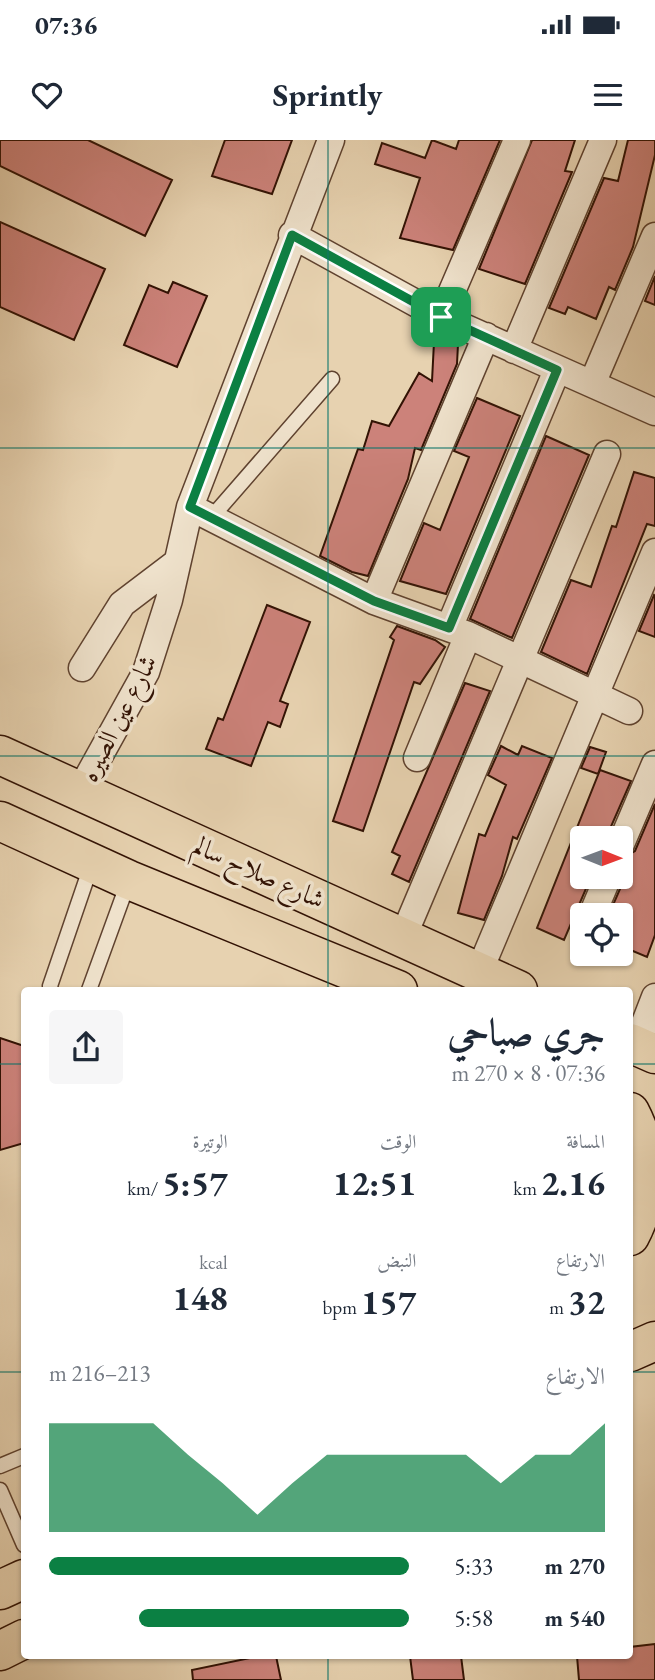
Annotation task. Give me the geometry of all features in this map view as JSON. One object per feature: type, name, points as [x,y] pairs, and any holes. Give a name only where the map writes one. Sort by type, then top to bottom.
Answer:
[{"type":"main road","name":"شارع صلاح سالم","points":[[0,755],[510,987]]},
{"type":"main road","name":"شارع صلاح سالم","points":[[0,821],[129,880],[391,987]]},
{"type":"main road","points":[[633,1091],[655,1102]]},
{"type":"main road","points":[[633,1120],[644,1150],[647,1174],[644,1198],[633,1229]]},
{"type":"main road","points":[[633,1243],[655,1235]]},
{"type":"main road","points":[[633,1351],[655,1341]]},
{"type":"main road","points":[[0,1590],[21,1580]]},
{"type":"main road","points":[[0,1651],[21,1640]]},
{"type":"street","name":"شارع عين الصيره","points":[[80,791],[146,671],[169,600],[176,563],[200,513],[292,235],[331,140]]},
{"type":"street","points":[[441,317],[517,140]]},
{"type":"street","points":[[514,350],[603,140]]},
{"type":"street","points":[[292,235],[441,317],[655,412]]},
{"type":"street","points":[[592,384],[655,236]]},
{"type":"street","points":[[374,601],[486,336]]},
{"type":"street","points":[[417,758],[459,631],[557,370]]},
{"type":"street","points":[[403,937],[607,454]]},
{"type":"street","points":[[200,513],[374,601],[459,631],[629,711]]},
{"type":"street","points":[[478,972],[655,552]]},
{"type":"street","name":"شارع عين الصيره","points":[[82,668],[122,604],[176,563]]},
{"type":"street","points":[[629,826],[655,764]]},
{"type":"street","points":[[640,1048],[655,998]]},
{"type":"lane","points":[[200,513],[331,379]]},
{"type":"lane","points":[[50,987],[92,863]]},
{"type":"lane","points":[[90,987],[129,880]]},
{"type":"lane","points":[[0,1466],[21,1457]]},
{"type":"lane","points":[[0,1489],[21,1538]]},
{"type":"building","points":[[0,140],[88,140],[172,180],[145,236],[0,166]]},
{"type":"building","points":[[225,140],[292,140],[272,194],[212,176]]},
{"type":"building","points":[[432,140],[456,149],[459,140],[500,140],[453,250],[400,238],[420,178],[375,164],[382,143],[425,158]]},
{"type":"building","points":[[532,140],[575,140],[565,171],[572,172],[525,284],[479,269]]},
{"type":"building","points":[[628,140],[655,140],[655,155],[633,247],[615,290],[609,287],[596,319],[568,307],[565,314],[549,308],[604,178],[618,181]]},
{"type":"building","points":[[0,222],[105,269],[74,340],[0,307]]},
{"type":"building","points":[[655,276],[655,305],[645,301]]},
{"type":"building","points":[[173,282],[207,296],[177,367],[124,345],[149,285],[168,293]]},
{"type":"building","points":[[434,342],[458,344],[457,364],[421,450],[415,448],[408,479],[368,576],[352,572],[320,556],[358,449],[363,450],[372,421],[389,426],[419,373],[432,381]]},
{"type":"building","points":[[477,398],[520,416],[446,594],[400,581],[424,523],[440,530],[469,457],[454,451]]},
{"type":"building","points":[[546,436],[589,455],[512,638],[470,619]]},
{"type":"building","points":[[634,472],[655,478],[655,526],[647,524],[587,674],[541,652],[571,580],[591,587],[612,526],[616,527]]},
{"type":"building","points":[[655,596],[655,637],[639,631]]},
{"type":"building","points":[[267,605],[310,622],[280,701],[288,704],[280,727],[268,722],[251,766],[206,749],[218,718],[223,720]]},
{"type":"building","points":[[397,626],[435,640],[445,647],[420,684],[414,682],[363,831],[333,821],[394,640],[390,637]]},
{"type":"building","points":[[465,683],[490,691],[409,882],[392,874],[400,856],[392,852]]},
{"type":"building","points":[[501,746],[518,755],[522,746],[552,758],[517,839],[513,837],[502,876],[484,920],[458,913],[479,834],[485,836],[506,785],[488,775]]},
{"type":"building","points":[[590,747],[606,752],[598,774],[581,768]]},
{"type":"building","points":[[600,770],[631,781],[611,826],[578,826]]},
{"type":"building","points":[[655,804],[655,935],[647,957],[633,951],[633,903],[614,903],[620,889],[634,889],[635,851]]},
{"type":"building","points":[[570,845],[570,889],[586,889],[580,903],[570,903],[570,926],[564,940],[537,928]]},
{"type":"building","points":[[0,1038],[21,1045],[21,1144],[0,1150]]},
{"type":"building","points":[[655,1644],[655,1680],[579,1680],[577,1659],[633,1659],[633,1647]]},
{"type":"building","points":[[245,1659],[277,1659],[281,1680],[193,1680],[192,1670]]},
{"type":"building","points":[[410,1659],[461,1659],[464,1680],[413,1680]]},
{"type":"route","points":[[292,235],[441,317],[557,370],[449,628],[374,601],[190,507],[292,235]]}]
